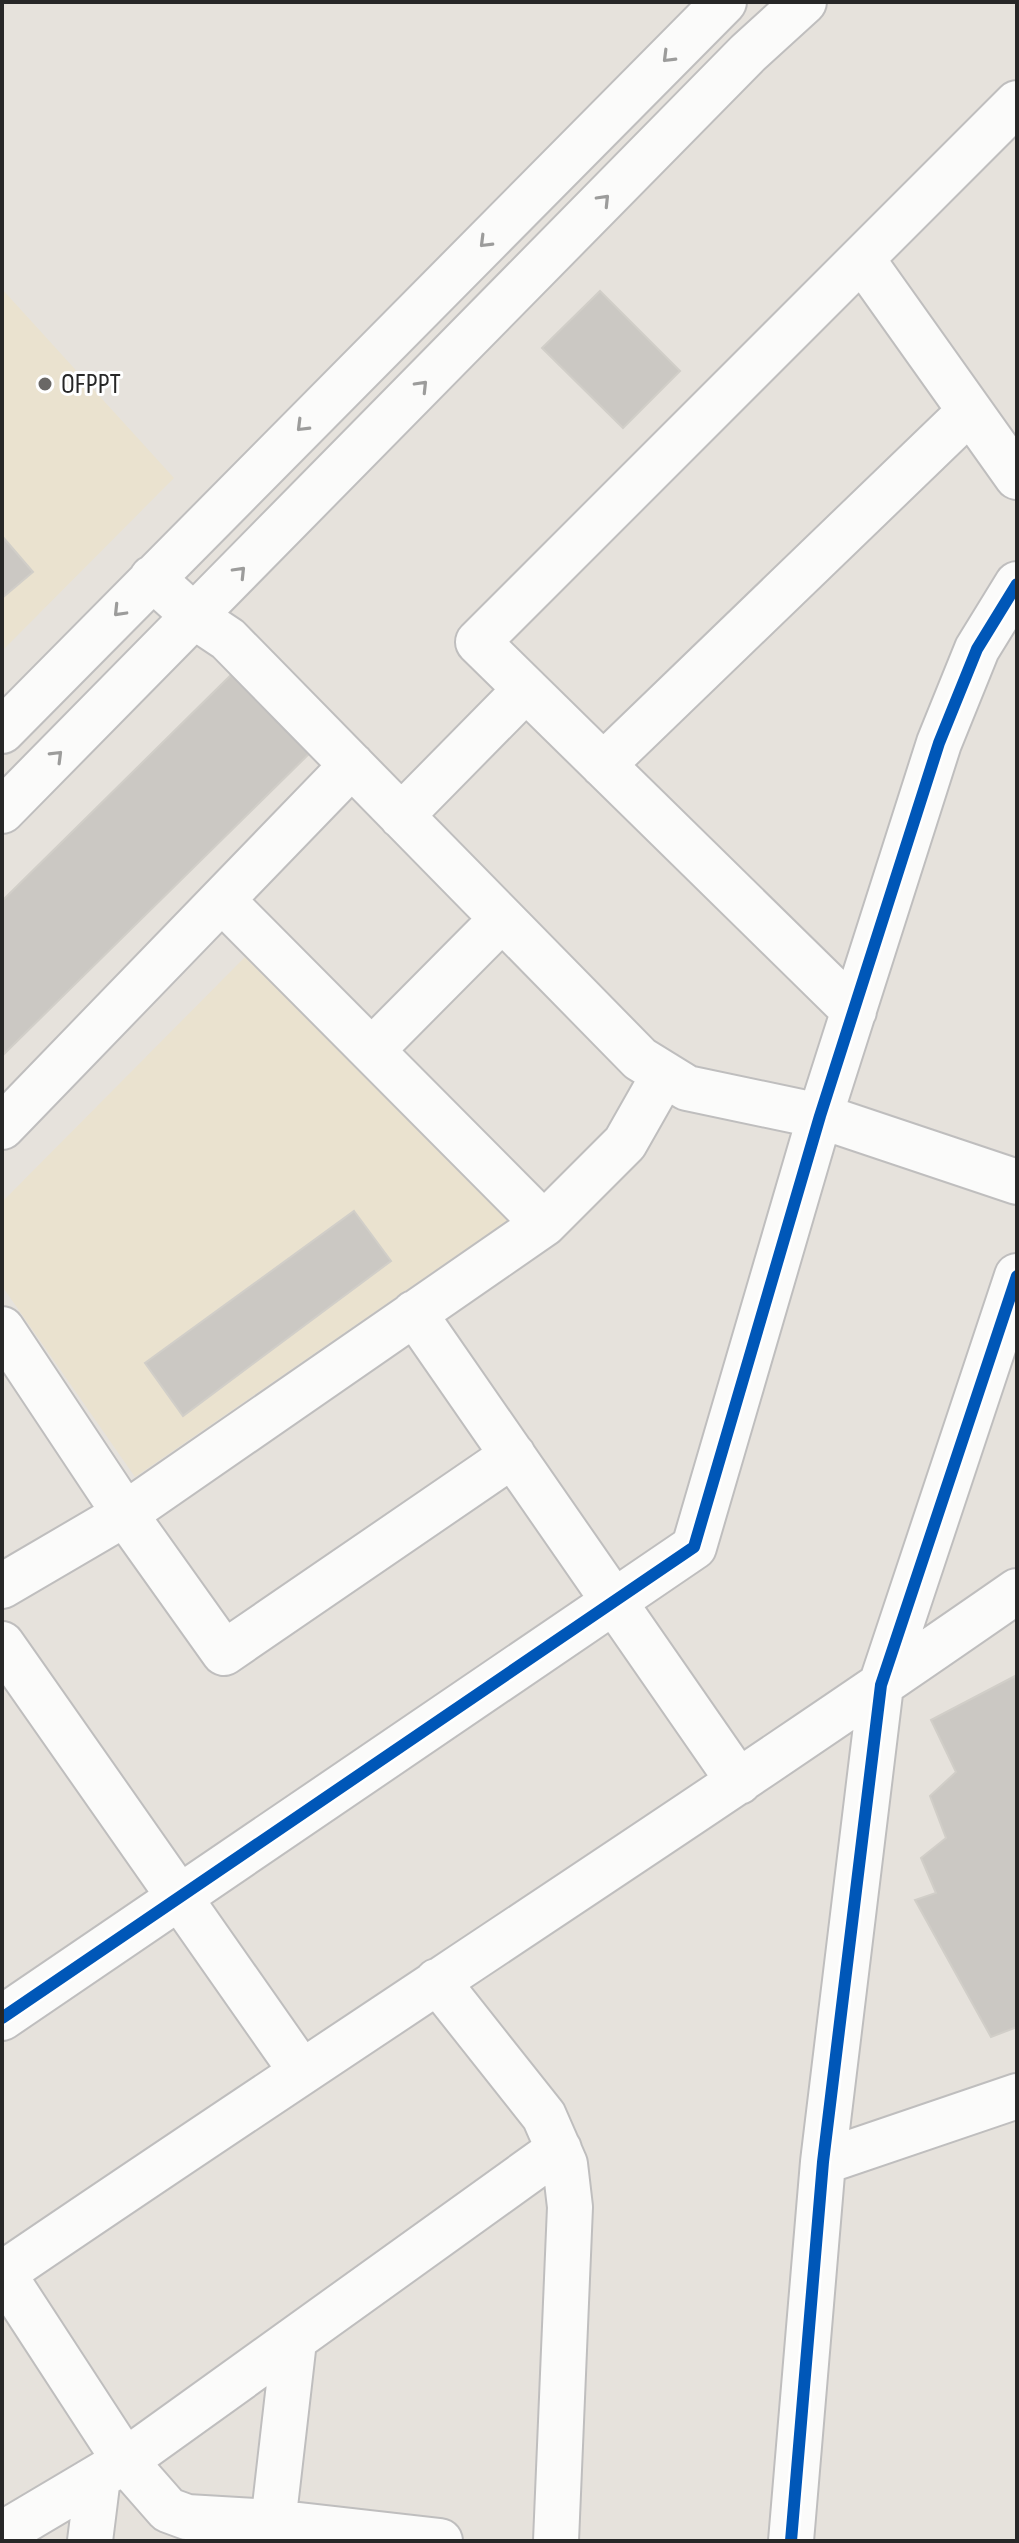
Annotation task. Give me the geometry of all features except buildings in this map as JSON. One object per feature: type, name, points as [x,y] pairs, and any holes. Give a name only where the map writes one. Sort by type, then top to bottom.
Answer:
[{"type":"street","points":[[2,811],[748,53],[804,2]]},
{"type":"street","points":[[2,731],[717,4],[748,53]]},
{"type":"street","points":[[854,1011],[478,642],[1017,103]]},
{"type":"street","points":[[862,259],[1016,474]]},
{"type":"street","points":[[603,765],[970,411]]},
{"type":"street","points":[[152,578],[195,617],[228,639],[640,1059],[663,1076],[687,1088],[820,1116],[1017,1182]]},
{"type":"street","points":[[2,2018],[694,1547],[820,1116],[959,689],[995,615],[1017,584]]},
{"type":"street","points":[[401,816],[526,689]]},
{"type":"street","points":[[2,1127],[352,765]]},
{"type":"street","points":[[222,900],[544,1224]]},
{"type":"street","points":[[372,1050],[502,919]]},
{"type":"street","points":[[2,1586],[125,1514],[544,1224],[625,1143],[663,1076]]},
{"type":"street","points":[[791,2541],[823,2162],[881,1685],[1017,1276]]},
{"type":"street","points":[[414,1313],[739,1782]]},
{"type":"street","points":[[2,1329],[125,1514],[224,1653],[513,1455]]},
{"type":"street","points":[[440,2541],[272,2532],[187,2517],[168,2510],[112,2469],[2,2273],[739,1782],[1017,1591]]},
{"type":"street","points":[[2,1644],[301,2071]]},
{"type":"street","points":[[437,1981],[544,2116],[565,2164],[570,2207],[556,2541]]},
{"type":"street","points":[[823,2162],[1017,2096]]},
{"type":"street","points":[[2,2534],[112,2469],[559,2149]]},
{"type":"street","points":[[272,2532],[294,2341]]},
{"type":"street","points":[[90,2541],[112,2469]]},
{"type":"shaded area","name":"OFPPT","points":[[2,289],[174,478],[2,651]]},
{"type":"shaded area","points":[[245,957],[511,1218],[135,1477],[2,1286],[2,1202]]},
{"type":"cycle path","points":[[2,2018],[694,1547],[820,1116],[939,743],[977,649],[1017,584]]},
{"type":"cycle path","points":[[791,2541],[823,2162],[881,1685],[1017,1276]]},
{"type":"place","name":"OFPPT","points":[[45,384]]}]
